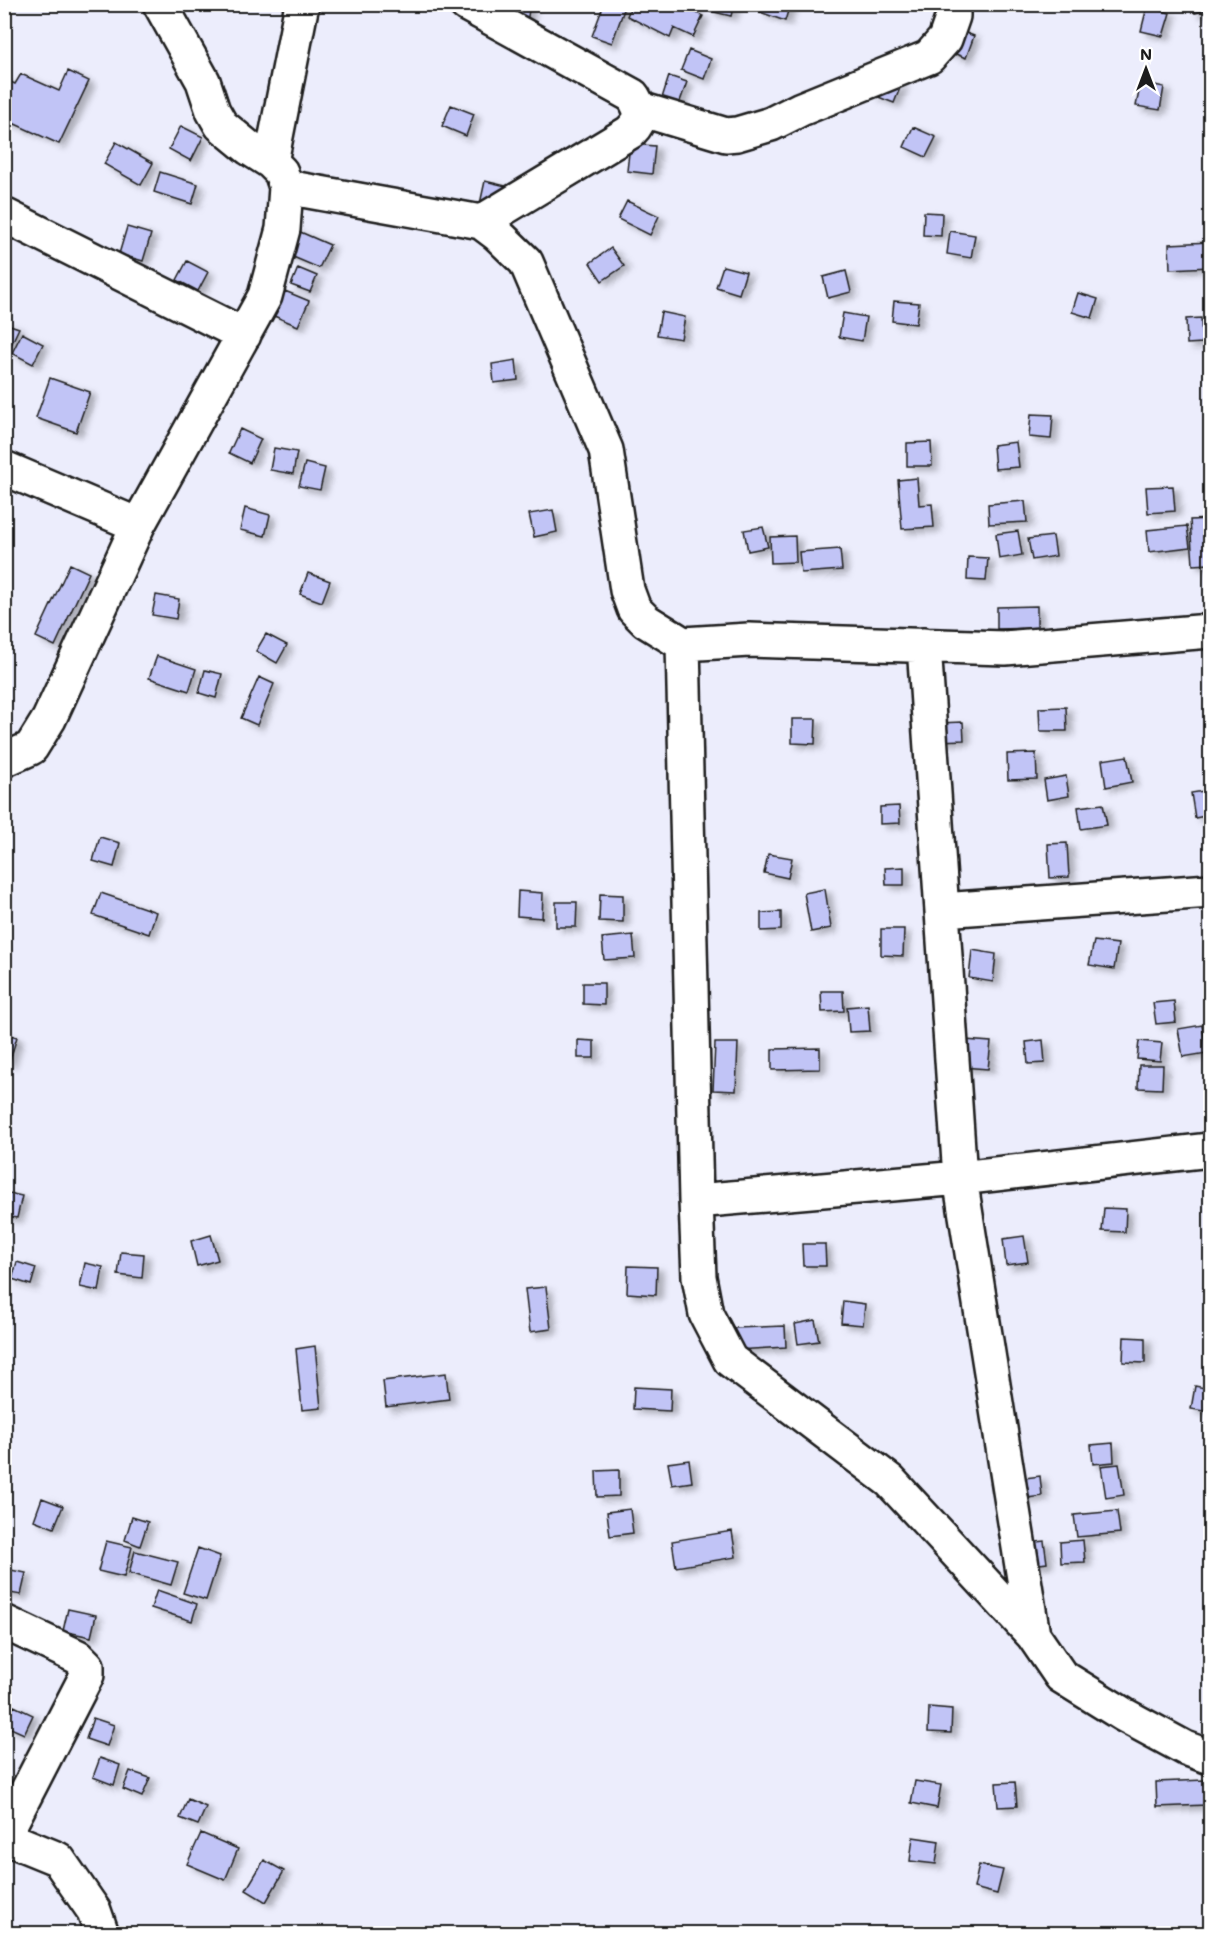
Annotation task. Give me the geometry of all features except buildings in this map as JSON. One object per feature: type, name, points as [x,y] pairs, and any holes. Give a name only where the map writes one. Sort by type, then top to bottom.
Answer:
[{"type":"street","points":[[160,4],[203,81],[213,111],[221,125],[279,175],[482,222],[526,262],[606,450],[627,590],[634,609],[646,621],[683,644],[749,640],[1005,648],[1210,631]]},
{"type":"street","points":[[13,748],[49,719],[138,525],[265,296],[283,229],[279,175],[302,4]]},
{"type":"street","points":[[465,4],[633,96],[640,110],[639,123],[630,132],[482,222]]},
{"type":"street","points":[[640,110],[726,135],[737,135],[771,124],[929,57],[945,39],[953,16],[953,4]]},
{"type":"street","points":[[4,214],[244,335]]},
{"type":"street","points":[[4,468],[138,525]]},
{"type":"street","points":[[683,644],[696,1201],[699,1277],[706,1314],[730,1360],[890,1481],[1033,1635],[1061,1676],[1124,1715],[1185,1748],[1210,1756]]},
{"type":"street","points":[[924,645],[960,1178],[1033,1635]]},
{"type":"street","points":[[942,910],[1210,891]]},
{"type":"street","points":[[696,1201],[960,1178],[1210,1149]]},
{"type":"street","points":[[4,1622],[78,1657],[87,1666],[87,1675],[4,1837],[58,1859],[94,1911],[102,1934]]}]
